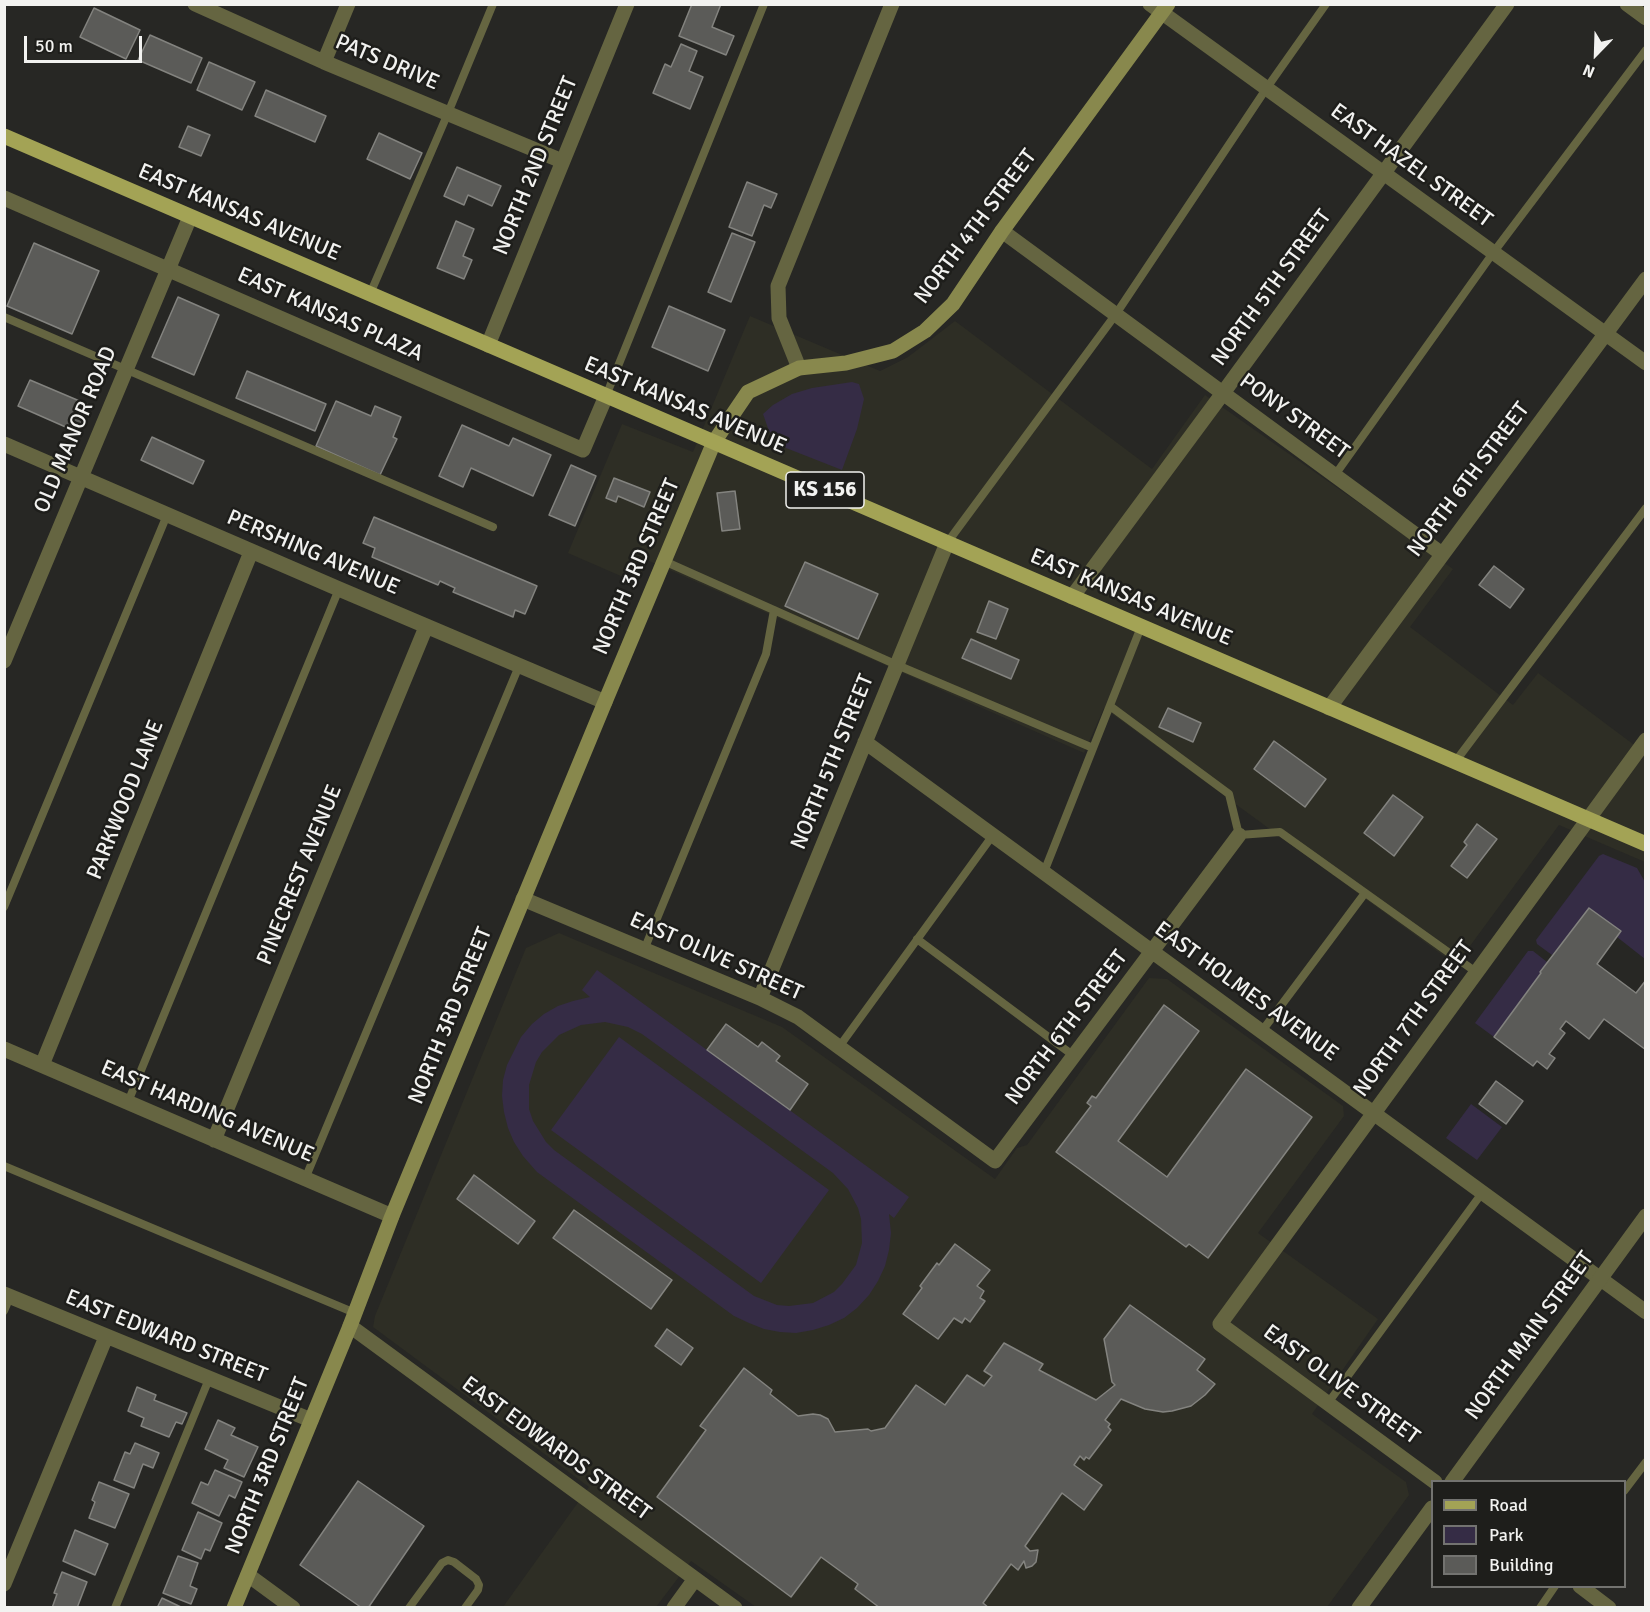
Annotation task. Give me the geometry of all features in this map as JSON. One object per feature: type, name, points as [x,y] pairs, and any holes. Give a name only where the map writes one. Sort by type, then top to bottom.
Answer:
[{"type":"main road","name":"NORTH 4TH STREET","points":[[714,442],[748,392],[799,368],[846,363],[893,351],[925,331],[953,304],[1160,8]]},
{"type":"main road","name":"EAST KANSAS AVENUE","points":[[4,136],[1646,844]]},
{"type":"main road","name":"NORTH 3RD STREET","points":[[234,1608],[392,1216],[714,442]]},
{"type":"street","points":[[324,62],[348,4]]},
{"type":"street","name":"NORTH 2ND STREET","points":[[488,345],[627,4]]},
{"type":"street","points":[[799,368],[778,318],[778,286],[892,4]]},
{"type":"street","name":"NORTH 5TH STREET","points":[[1072,597],[1507,4]]},
{"type":"street","points":[[1627,4],[1646,18]]},
{"type":"street","name":"PATS DRIVE","points":[[198,5],[324,62],[562,161]]},
{"type":"street","name":"EAST HAZEL STREET","points":[[1160,8],[1266,89],[1646,363]]},
{"type":"street","name":"EAST KANSAS PLAZA","points":[[4,198],[584,450],[606,396]]},
{"type":"street","name":"OLD MANOR ROAD","points":[[4,661],[190,217]]},
{"type":"street","name":"PONY STREET","points":[[1002,231],[1442,554]]},
{"type":"street","name":"NORTH 6TH STREET","points":[[1329,708],[1646,279]]},
{"type":"street","name":"PERSHING AVENUE","points":[[4,444],[604,702]]},
{"type":"street","name":"NORTH 5TH STREET","points":[[760,998],[947,543]]},
{"type":"street","name":"PARKWOOD LANE","points":[[42,1065],[251,552]]},
{"type":"street","name":"PINECREST AVENUE","points":[[214,1140],[426,627]]},
{"type":"street","name":"NORTH 7TH STREET","points":[[1220,1324],[1646,740]]},
{"type":"street","name":"EAST HOLMES AVENUE","points":[[865,742],[1646,1312]]},
{"type":"street","name":"NORTH 6TH STREET","points":[[995,1161],[1239,835]]},
{"type":"street","name":"EAST OLIVE STREET","points":[[523,899],[760,998],[798,1017],[995,1161]]},
{"type":"street","name":"EAST HARDING AVENUE","points":[[4,1049],[392,1216]]},
{"type":"street","name":"NORTH MAIN STREET","points":[[1453,1480],[1646,1216]]},
{"type":"street","name":"EAST EDWARD STREET","points":[[6,1301],[106,1337],[311,1420]]},
{"type":"street","name":"EAST EDWARDS STREET","points":[[352,1320],[735,1608]]},
{"type":"street","name":"EAST OLIVE STREET","points":[[1220,1324],[1432,1480]]},
{"type":"street","points":[[4,1584],[106,1337]]},
{"type":"street","points":[[1359,1608],[1431,1509]]},
{"type":"street","points":[[248,1575],[292,1608]]},
{"type":"street","points":[[674,1608],[695,1579]]},
{"type":"street","points":[[1581,1588],[1609,1608]]},
{"type":"lane","points":[[370,294],[493,4]]},
{"type":"lane","points":[[606,396],[764,4]]},
{"type":"lane","points":[[947,543],[1116,314],[1266,89],[1326,4]]},
{"type":"lane","points":[[1335,475],[1493,253],[1646,50]]},
{"type":"lane","points":[[4,317],[493,527]]},
{"type":"lane","points":[[1455,762],[1646,508]]},
{"type":"lane","points":[[4,907],[167,515]]},
{"type":"lane","points":[[664,561],[897,665],[1093,748]]},
{"type":"lane","points":[[128,1102],[339,589]]},
{"type":"lane","points":[[644,950],[766,654],[774,610]]},
{"type":"lane","points":[[1044,872],[1141,627]]},
{"type":"lane","points":[[305,1179],[519,666]]},
{"type":"lane","points":[[1110,706],[1229,794],[1239,835],[1280,831],[1476,972]]},
{"type":"lane","points":[[839,1047],[993,835]]},
{"type":"lane","points":[[1262,1031],[1365,893]]},
{"type":"lane","points":[[917,939],[1074,1056]]},
{"type":"lane","points":[[4,1166],[352,1320]]},
{"type":"lane","points":[[1328,1403],[1482,1192]]},
{"type":"lane","points":[[115,1608],[209,1379]]},
{"type":"lane","points":[[1626,1488],[1646,1462]]},
{"type":"lane","points":[[409,1608],[442,1563],[447,1560],[454,1562],[476,1579],[479,1585],[465,1608]]},
{"type":"lane","points":[[1540,1608],[1554,1588]]},
{"type":"shaded area","points":[[750,316],[880,371],[908,357],[955,321],[1152,469],[1205,395],[1453,569],[1410,627],[1513,705],[1538,673],[1645,753],[1645,862],[1559,825],[1456,965],[1104,708],[1084,753],[647,560],[637,583],[568,553],[622,424],[693,452]]},
{"type":"shaded area","points":[[559,933],[782,1027],[995,1179],[1017,1148],[1027,1145],[1149,978],[1167,979],[1343,1106],[1344,1116],[1258,1233],[1378,1319],[1312,1414],[1406,1482],[1409,1495],[1327,1607],[756,1607],[691,1561],[656,1607],[503,1607],[589,1487],[373,1327],[375,1316],[526,948]]},
{"type":"green space","points":[[852,382],[859,384],[864,399],[857,429],[842,470],[786,448],[769,431],[763,414],[773,405],[792,394],[812,388]]},
{"type":"green space","points":[[1603,854],[1637,868],[1645,882],[1645,959],[1617,937],[1621,931],[1564,940],[1552,955],[1537,944],[1536,940],[1599,856]]},
{"type":"green space","points":[[1528,951],[1533,951],[1547,962],[1494,1037],[1475,1023]]},
{"type":"green space","points":[[597,970],[909,1197],[894,1218],[889,1214],[891,1233],[885,1266],[869,1295],[857,1308],[844,1318],[829,1325],[796,1333],[764,1329],[749,1323],[734,1316],[537,1172],[523,1156],[514,1142],[504,1112],[503,1080],[507,1065],[521,1037],[532,1024],[558,1006],[590,997],[582,990]],"holes":[[[605,1022],[628,1027],[642,1034],[833,1173],[848,1189],[861,1219],[862,1243],[856,1265],[834,1292],[813,1303],[789,1306],[777,1305],[754,1296],[546,1142],[533,1121],[529,1109],[529,1085],[536,1062],[542,1052],[559,1035],[581,1025]]]},
{"type":"green space","points":[[619,1037],[829,1190],[761,1283],[551,1130]]},
{"type":"green space","points":[[1471,1104],[1502,1127],[1477,1160],[1446,1138]]},
{"type":"building","points":[[692,4],[721,4],[712,27],[734,36],[726,55],[679,36]]},
{"type":"building","points":[[94,8],[140,30],[126,59],[80,37]]},
{"type":"building","points":[[150,35],[202,58],[191,83],[138,60]]},
{"type":"building","points":[[681,44],[697,51],[689,71],[703,77],[690,109],[653,93],[665,64],[671,67]]},
{"type":"building","points":[[209,62],[255,82],[242,110],[197,90]]},
{"type":"building","points":[[266,90],[326,116],[315,142],[255,116]]},
{"type":"building","points":[[188,126],[210,135],[201,156],[179,147]]},
{"type":"building","points":[[379,133],[422,153],[410,179],[367,159]]},
{"type":"building","points":[[457,167],[501,186],[492,206],[468,195],[464,205],[444,196]]},
{"type":"building","points":[[747,182],[777,194],[771,208],[764,205],[752,236],[729,227]]},
{"type":"building","points":[[456,221],[474,229],[463,256],[472,260],[464,279],[437,268]]},
{"type":"building","points":[[732,233],[755,242],[731,302],[708,292]]},
{"type":"building","points":[[34,243],[99,271],[72,334],[7,306]]},
{"type":"building","points":[[178,297],[219,315],[194,375],[152,357]]},
{"type":"building","points":[[669,306],[725,330],[708,371],[652,347]]},
{"type":"building","points":[[247,371],[326,404],[315,431],[236,398]]},
{"type":"building","points":[[30,380],[89,405],[77,432],[18,406]]},
{"type":"building","points":[[336,401],[371,416],[375,406],[401,417],[393,437],[397,439],[380,475],[316,446]]},
{"type":"building","points":[[462,425],[509,446],[513,438],[551,455],[533,496],[471,468],[463,487],[439,476]]},
{"type":"building","points":[[152,437],[204,461],[193,484],[141,460]]},
{"type":"building","points":[[571,465],[596,476],[575,526],[549,515]]},
{"type":"building","points":[[614,478],[650,492],[644,507],[618,496],[616,502],[606,498]]},
{"type":"building","points":[[735,491],[740,529],[722,531],[717,493]]},
{"type":"building","points":[[374,517],[537,586],[525,614],[515,610],[513,617],[453,592],[455,588],[440,581],[438,585],[372,557],[375,548],[363,543]]},
{"type":"building","points":[[805,562],[878,594],[858,639],[785,606]]},
{"type":"building","points":[[1494,566],[1524,589],[1510,608],[1479,585]]},
{"type":"building","points":[[989,601],[1008,609],[996,639],[977,632]]},
{"type":"building","points":[[971,639],[1019,660],[1011,679],[962,658]]},
{"type":"building","points":[[1168,708],[1201,723],[1193,742],[1159,727]]},
{"type":"building","points":[[1274,741],[1326,779],[1305,807],[1254,769]]},
{"type":"building","points":[[1393,795],[1423,817],[1394,856],[1364,833]]},
{"type":"building","points":[[1477,824],[1497,839],[1467,878],[1451,866],[1467,845],[1464,842]]},
{"type":"building","points":[[1589,908],[1621,931],[1597,964],[1636,993],[1646,980],[1646,1050],[1604,1019],[1589,1039],[1566,1021],[1560,1029],[1565,1033],[1549,1054],[1555,1058],[1547,1069],[1537,1061],[1533,1066],[1494,1037]]},
{"type":"building","points":[[1164,1005],[1199,1031],[1118,1141],[1167,1177],[1246,1069],[1312,1117],[1208,1258],[1189,1244],[1186,1247],[1056,1152],[1091,1106],[1087,1103],[1092,1096],[1096,1098]]},
{"type":"building","points":[[726,1024],[758,1047],[762,1042],[780,1056],[776,1061],[808,1084],[790,1110],[707,1050]]},
{"type":"building","points":[[1496,1081],[1523,1101],[1506,1124],[1479,1104]]},
{"type":"building","points":[[474,1175],[535,1221],[518,1244],[457,1199]]},
{"type":"building","points":[[574,1210],[672,1280],[651,1309],[553,1238]]},
{"type":"building","points":[[955,1244],[990,1270],[977,1286],[984,1291],[980,1298],[985,1301],[970,1322],[965,1318],[962,1323],[954,1318],[938,1339],[903,1314],[937,1263],[939,1265]]},
{"type":"building","points":[[1130,1305],[1205,1359],[1197,1370],[1215,1384],[1191,1406],[1172,1411],[1145,1409],[1121,1399],[1105,1420],[1110,1424],[1108,1427],[1111,1430],[1089,1459],[1086,1457],[1084,1460],[1080,1456],[1074,1465],[1102,1485],[1084,1510],[1062,1493],[1025,1546],[1030,1551],[1038,1550],[1036,1562],[1026,1568],[1024,1561],[1018,1570],[1011,1564],[983,1603],[989,1608],[880,1608],[855,1589],[858,1584],[821,1557],[791,1597],[657,1497],[706,1430],[700,1426],[744,1368],[772,1390],[770,1394],[798,1416],[820,1415],[828,1419],[835,1432],[868,1429],[871,1431],[885,1428],[916,1385],[945,1405],[967,1375],[984,1386],[992,1376],[984,1371],[1004,1343],[1043,1364],[1039,1370],[1096,1400],[1115,1385],[1112,1382],[1104,1339]]},
{"type":"building","points":[[667,1329],[693,1348],[681,1365],[655,1346]]},
{"type":"building","points":[[137,1387],[156,1395],[154,1400],[187,1413],[182,1424],[176,1422],[169,1437],[141,1426],[144,1418],[128,1411]]},
{"type":"building","points":[[218,1420],[235,1428],[231,1435],[258,1447],[244,1477],[224,1468],[228,1460],[205,1449]]},
{"type":"building","points":[[135,1443],[159,1453],[153,1468],[143,1464],[134,1488],[114,1480],[125,1452],[130,1454]]},
{"type":"building","points":[[215,1470],[242,1482],[235,1498],[229,1495],[219,1516],[192,1503],[201,1482],[208,1485]]},
{"type":"building","points":[[358,1481],[424,1526],[368,1608],[362,1608],[300,1565]]},
{"type":"building","points":[[99,1482],[129,1494],[115,1528],[89,1518],[95,1502],[92,1500]]},
{"type":"building","points":[[198,1512],[222,1523],[210,1551],[205,1549],[201,1559],[182,1550]]},
{"type":"building","points":[[75,1530],[108,1544],[95,1575],[63,1561]]},
{"type":"building","points":[[178,1556],[198,1563],[190,1586],[197,1589],[191,1604],[163,1593]]},
{"type":"building","points":[[62,1572],[87,1582],[77,1608],[52,1608],[57,1594],[54,1593]]},
{"type":"building","points":[[162,1598],[183,1608],[157,1608]]}]
